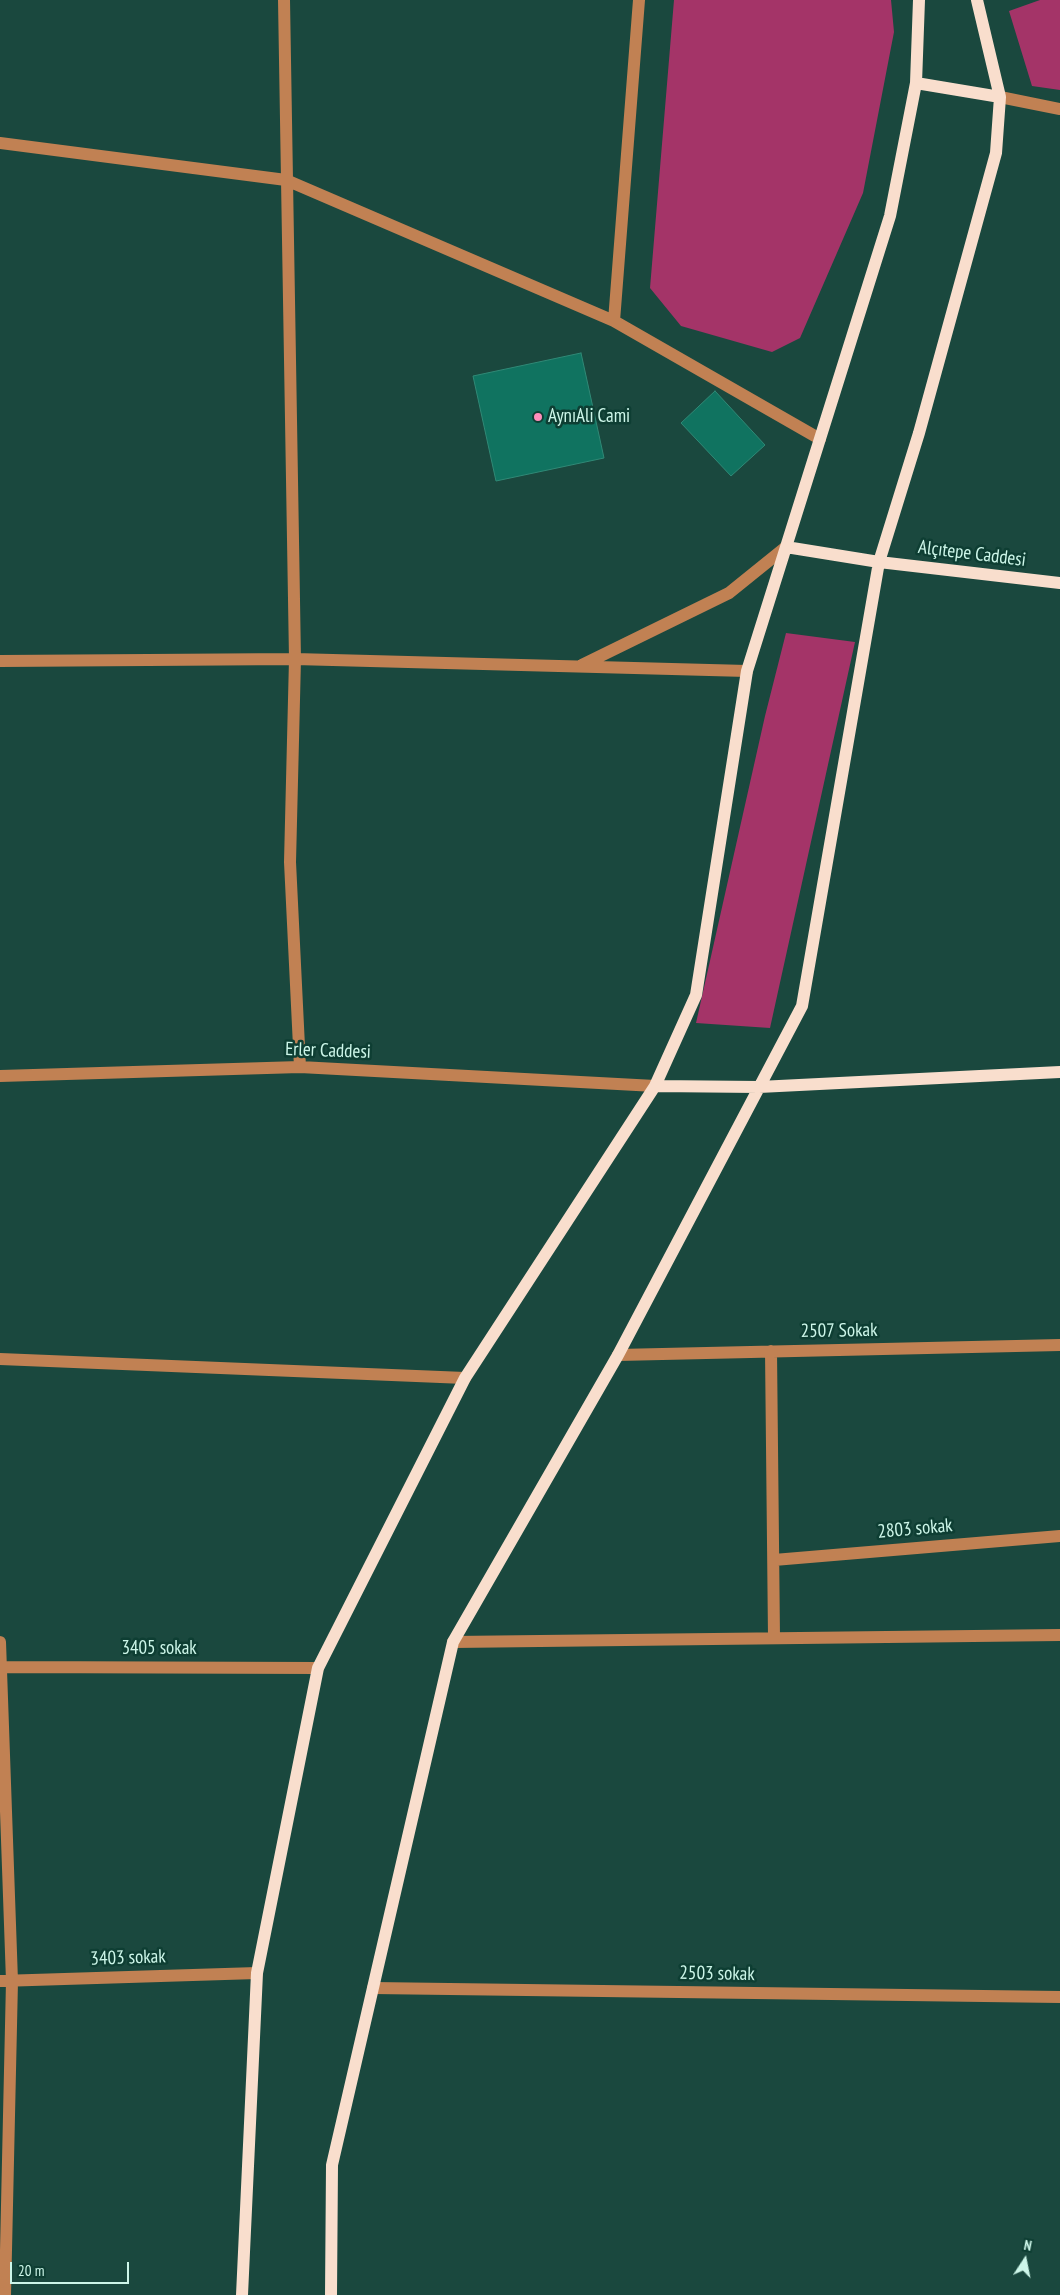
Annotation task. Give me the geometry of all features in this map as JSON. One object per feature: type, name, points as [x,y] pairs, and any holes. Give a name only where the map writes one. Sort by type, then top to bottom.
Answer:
[{"type":"main road","points":[[242,2295],[257,1973],[318,1668],[465,1378],[655,1086],[696,994],[746,671],[890,216],[916,82],[919,0]]},
{"type":"main road","points":[[331,2295],[332,2165],[453,1642],[618,1355],[802,1006],[879,562],[919,433],[996,153],[1000,97],[977,0]]},
{"type":"main road","points":[[916,82],[1000,97]]},
{"type":"main road","name":"Alçıtepe Caddesi","points":[[786,547],[879,562],[1060,584]]},
{"type":"main road","points":[[655,1086],[759,1087],[1060,1072]]},
{"type":"street","points":[[284,0],[295,659],[290,862],[300,1067]]},
{"type":"street","points":[[614,321],[639,0]]},
{"type":"street","points":[[1000,97],[1060,109]]},
{"type":"street","points":[[0,144],[286,180],[614,321],[820,439]]},
{"type":"street","points":[[580,666],[729,593],[786,547]]},
{"type":"street","points":[[0,661],[295,659],[746,671]]},
{"type":"street","name":"Erler Caddesi","points":[[0,1076],[300,1067],[655,1086]]},
{"type":"street","name":"2507 Sokak","points":[[618,1355],[1060,1345]]},
{"type":"street","points":[[771,1351],[774,1638]]},
{"type":"street","points":[[0,1359],[465,1378]]},
{"type":"street","name":"2803 sokak","points":[[774,1560],[1060,1536]]},
{"type":"street","points":[[453,1642],[1060,1634]]},
{"type":"street","points":[[0,1642],[6,1981],[5,2295]]},
{"type":"street","name":"3405 sokak","points":[[1,1667],[318,1668]]},
{"type":"street","name":"3403 sokak","points":[[6,1981],[257,1973]]},
{"type":"street","name":"2503 sokak","points":[[374,1988],[1060,1997]]},
{"type":"shaded area","points":[[674,0],[891,0],[894,32],[863,193],[800,338],[772,352],[681,326],[650,288]]},
{"type":"shaded area","points":[[1040,0],[1060,0],[1060,90],[1032,86],[1009,11]]},
{"type":"shaded area","points":[[786,633],[855,642],[770,1028],[696,1023],[765,716]]},
{"type":"building","name":"AynıAli Cami","points":[[581,353],[604,458],[496,481],[473,376]]},
{"type":"building","points":[[715,391],[765,445],[731,476],[681,423]]},
{"type":"place","name":"AynıAli Cami","points":[[538,417]]}]
